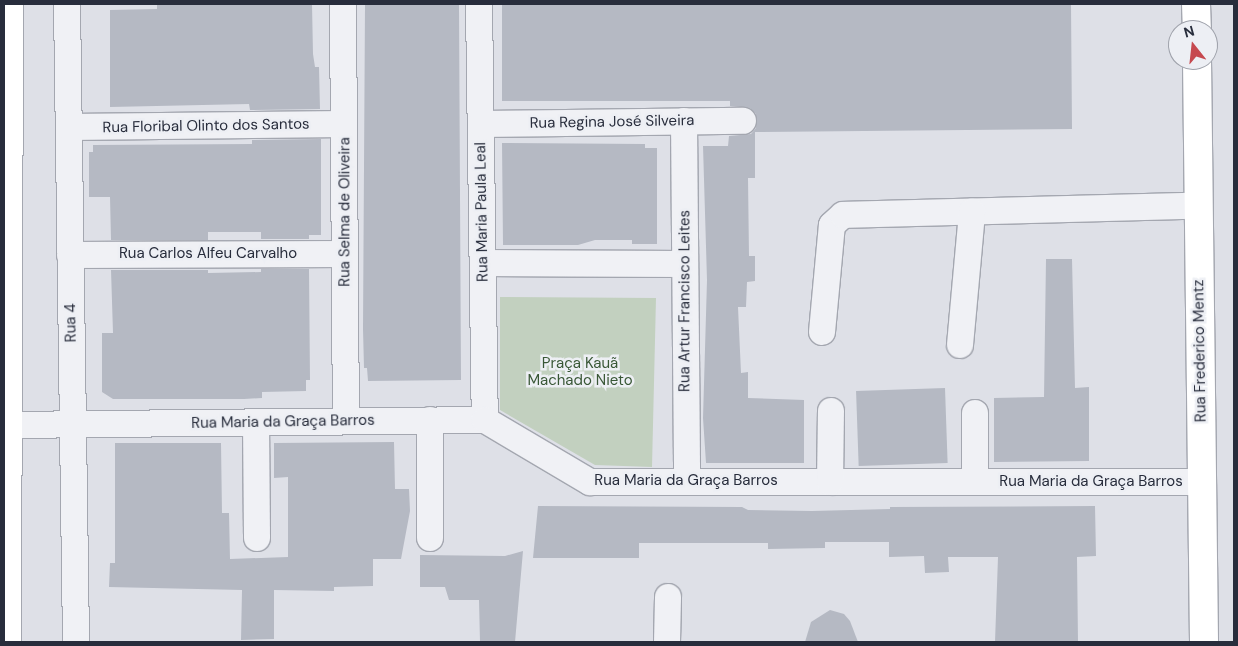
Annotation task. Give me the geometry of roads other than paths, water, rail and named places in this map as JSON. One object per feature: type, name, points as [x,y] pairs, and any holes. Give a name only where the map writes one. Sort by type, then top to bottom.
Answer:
[{"type":"main road","points":[[7,642],[6,102],[9,4]]},
{"type":"main road","points":[[1196,4],[1197,20]]},
{"type":"main road","name":"Rua Frederico Mentz","points":[[1197,70],[1204,642]]},
{"type":"street","name":"Rua 4","points":[[67,4],[76,642]]},
{"type":"street","name":"Rua Selma de Oliveira","points":[[343,4],[346,421]]},
{"type":"street","name":"Rua Maria Paula Leal","points":[[479,4],[485,420]]},
{"type":"street","name":"Rua Regina José Silveira","points":[[481,124],[743,120]]},
{"type":"street","name":"Rua Artur Francisco Leites","points":[[684,121],[687,482]]},
{"type":"street","name":"Rua Floribal Olinto dos Santos","points":[[68,127],[344,124]]},
{"type":"street","points":[[822,332],[832,224],[843,215],[1198,206]]},
{"type":"street","points":[[960,345],[972,212]]},
{"type":"street","name":"Rua Carlos Alfeu Carvalho","points":[[70,255],[345,254]]},
{"type":"street","points":[[483,263],[685,264]]},
{"type":"street","points":[[830,482],[831,411]]},
{"type":"street","points":[[975,413],[975,482]]},
{"type":"street","points":[[430,420],[430,538]]},
{"type":"street","name":"Rua Maria da Graça Barros","points":[[8,425],[485,420],[590,482],[1201,482]]},
{"type":"street","points":[[256,422],[257,538]]},
{"type":"street","points":[[667,642],[668,597]]},
{"type":"park label","name":"Praça Kauã Machado Nieto","points":[[580,372]]}]
